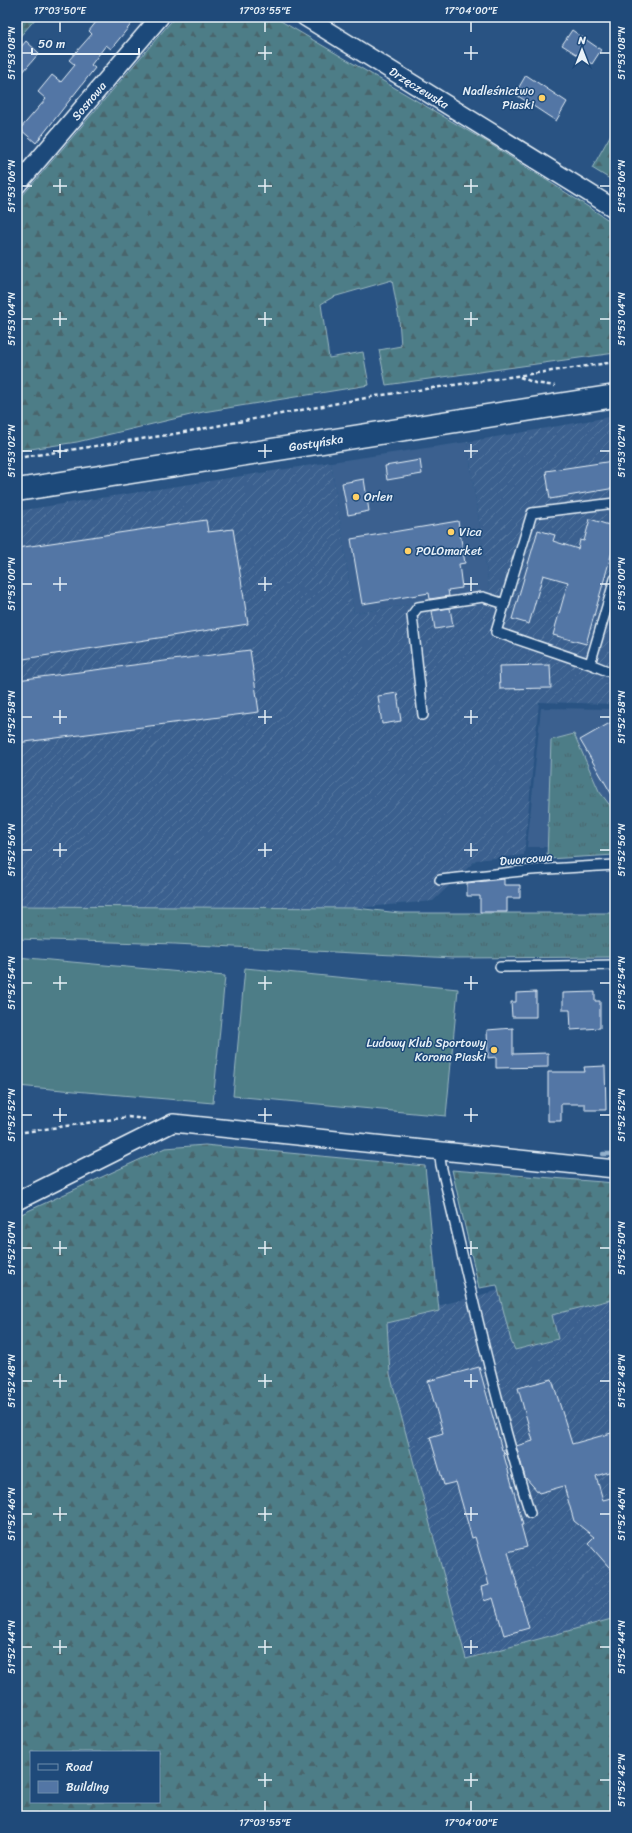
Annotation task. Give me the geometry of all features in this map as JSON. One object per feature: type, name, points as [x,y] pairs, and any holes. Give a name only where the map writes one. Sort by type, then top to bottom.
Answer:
[{"type":"street","name":"Sosnowa","points":[[17,185],[160,17]]},
{"type":"street","name":"Drzęczewska","points":[[305,17],[615,209]]},
{"type":"street","name":"Gostyńska","points":[[17,490],[615,396]]},
{"type":"street","points":[[17,1201],[173,1123],[615,1168]]},
{"type":"lane","points":[[615,503],[532,513],[496,632],[615,674]]},
{"type":"lane","points":[[590,664],[615,579]]},
{"type":"lane","points":[[423,715],[412,615],[418,608],[483,598],[505,604]]},
{"type":"lane","name":"Dworcowa","points":[[440,880],[531,870],[615,865]]},
{"type":"lane","points":[[500,967],[615,965]]},
{"type":"lane","points":[[439,1150],[440,1166],[487,1357],[530,1513]]},
{"type":"path","points":[[17,458],[174,434],[376,396],[615,362]]},
{"type":"path","points":[[518,376],[535,383],[560,386]]},
{"type":"path","points":[[17,1133],[128,1117],[173,1123]]},
{"type":"shaded area","points":[[615,416],[615,704],[539,702],[524,855],[476,860],[433,901],[356,908],[17,906],[17,511],[331,462],[354,613],[490,593],[467,442]]},
{"type":"shaded area","points":[[467,442],[490,593],[354,613],[331,462]]},
{"type":"shaded area","points":[[541,708],[615,709],[615,847],[527,847]]},
{"type":"shaded area","points":[[508,1288],[615,1291],[615,1634],[470,1683],[374,1322]]},
{"type":"green space","points":[[17,17],[37,17],[17,40]]},
{"type":"green space","points":[[175,17],[274,17],[487,142],[615,224],[615,353],[386,385],[379,350],[401,346],[399,319],[392,280],[333,297],[321,304],[329,358],[363,352],[369,385],[203,412],[77,442],[17,451],[17,202]]},
{"type":"green space","points":[[615,127],[615,182],[592,168]]},
{"type":"green space","points":[[574,734],[599,791],[615,812],[615,855],[547,859],[551,740]]},
{"type":"green space","points":[[17,906],[356,908],[399,913],[615,913],[615,957],[453,958],[175,944],[17,939]]},
{"type":"green space","points":[[17,957],[225,976],[213,1103],[17,1086]]},
{"type":"green space","points":[[245,968],[458,989],[446,1116],[233,1096]]},
{"type":"green space","points":[[205,1145],[425,1166],[439,1311],[387,1323],[390,1374],[466,1659],[615,1618],[615,1816],[17,1816],[17,1216],[165,1148]]},
{"type":"green space","points":[[452,1170],[615,1183],[615,1317],[610,1300],[552,1315],[558,1339],[515,1350],[511,1341],[497,1285],[479,1288]]},
{"type":"building","points":[[100,17],[137,17],[111,49],[106,45],[91,65],[95,68],[36,143],[20,129],[46,99],[38,92],[52,75],[61,82],[75,65],[69,60],[92,34],[89,31]]},
{"type":"building","points":[[572,30],[601,50],[592,64],[562,45]]},
{"type":"building","points":[[26,41],[39,53],[17,79],[17,52]]},
{"type":"building","name":"Nadleśnictwo Piaski","points":[[526,75],[567,102],[556,121],[515,94]]},
{"type":"building","points":[[420,460],[422,474],[387,480],[385,466]]},
{"type":"building","points":[[613,461],[615,488],[550,499],[546,471]]},
{"type":"building","name":"Orlen","points":[[364,479],[369,511],[348,515],[342,483]]},
{"type":"building","points":[[590,519],[615,527],[615,541],[586,644],[553,635],[568,582],[543,575],[529,624],[512,619],[538,530],[555,535],[553,541],[578,549],[580,540],[584,541]]},
{"type":"building","points":[[206,520],[208,532],[233,529],[248,624],[17,660],[17,548]]},
{"type":"building","name":"POLOmarket","points":[[458,521],[465,563],[459,564],[462,588],[448,590],[449,596],[430,599],[429,593],[362,604],[351,539]]},
{"type":"building","points":[[450,608],[453,626],[435,629],[432,611]]},
{"type":"building","points":[[250,650],[259,712],[17,743],[17,680]]},
{"type":"building","points":[[550,665],[551,688],[500,689],[499,666]]},
{"type":"building","points":[[397,693],[401,721],[382,724],[378,696]]},
{"type":"building","points":[[615,720],[615,800],[580,740]]},
{"type":"building","points":[[504,879],[504,885],[520,885],[520,898],[507,898],[507,912],[480,912],[480,896],[467,896],[467,883]]},
{"type":"building","points":[[536,992],[536,1017],[512,1017],[511,1002],[516,1002],[516,993]]},
{"type":"building","points":[[595,992],[595,1001],[600,1001],[600,1028],[571,1030],[570,1010],[563,1010],[563,993]]},
{"type":"building","points":[[513,1028],[513,1054],[548,1053],[548,1067],[496,1068],[496,1057],[488,1058],[487,1030]]},
{"type":"building","points":[[605,1066],[606,1110],[585,1110],[585,1104],[561,1104],[561,1121],[548,1121],[548,1072],[585,1072],[584,1067]]},
{"type":"building","points":[[479,1367],[502,1450],[505,1450],[507,1456],[503,1452],[523,1525],[521,1525],[527,1547],[508,1552],[529,1628],[504,1635],[493,1598],[484,1601],[481,1587],[489,1585],[475,1537],[472,1538],[456,1482],[444,1485],[430,1437],[443,1433],[428,1381]]},
{"type":"building","points":[[552,1379],[572,1444],[615,1432],[615,1470],[596,1476],[603,1500],[615,1497],[615,1574],[588,1543],[594,1537],[574,1521],[564,1486],[539,1493],[525,1477],[516,1446],[533,1441],[518,1388]]},
{"type":"waterway","points":[[603,1154],[615,1154]]},
{"type":"place","name":"Nadleśnictwo Piaski","points":[[542,98]]},
{"type":"place","name":"Orlen","points":[[356,497]]},
{"type":"place","name":"Vica","points":[[451,532]]},
{"type":"place","name":"POLOmarket","points":[[408,551]]},
{"type":"place","name":"Ludowy Klub Sportowy Korona Piaski","points":[[494,1050]]}]
